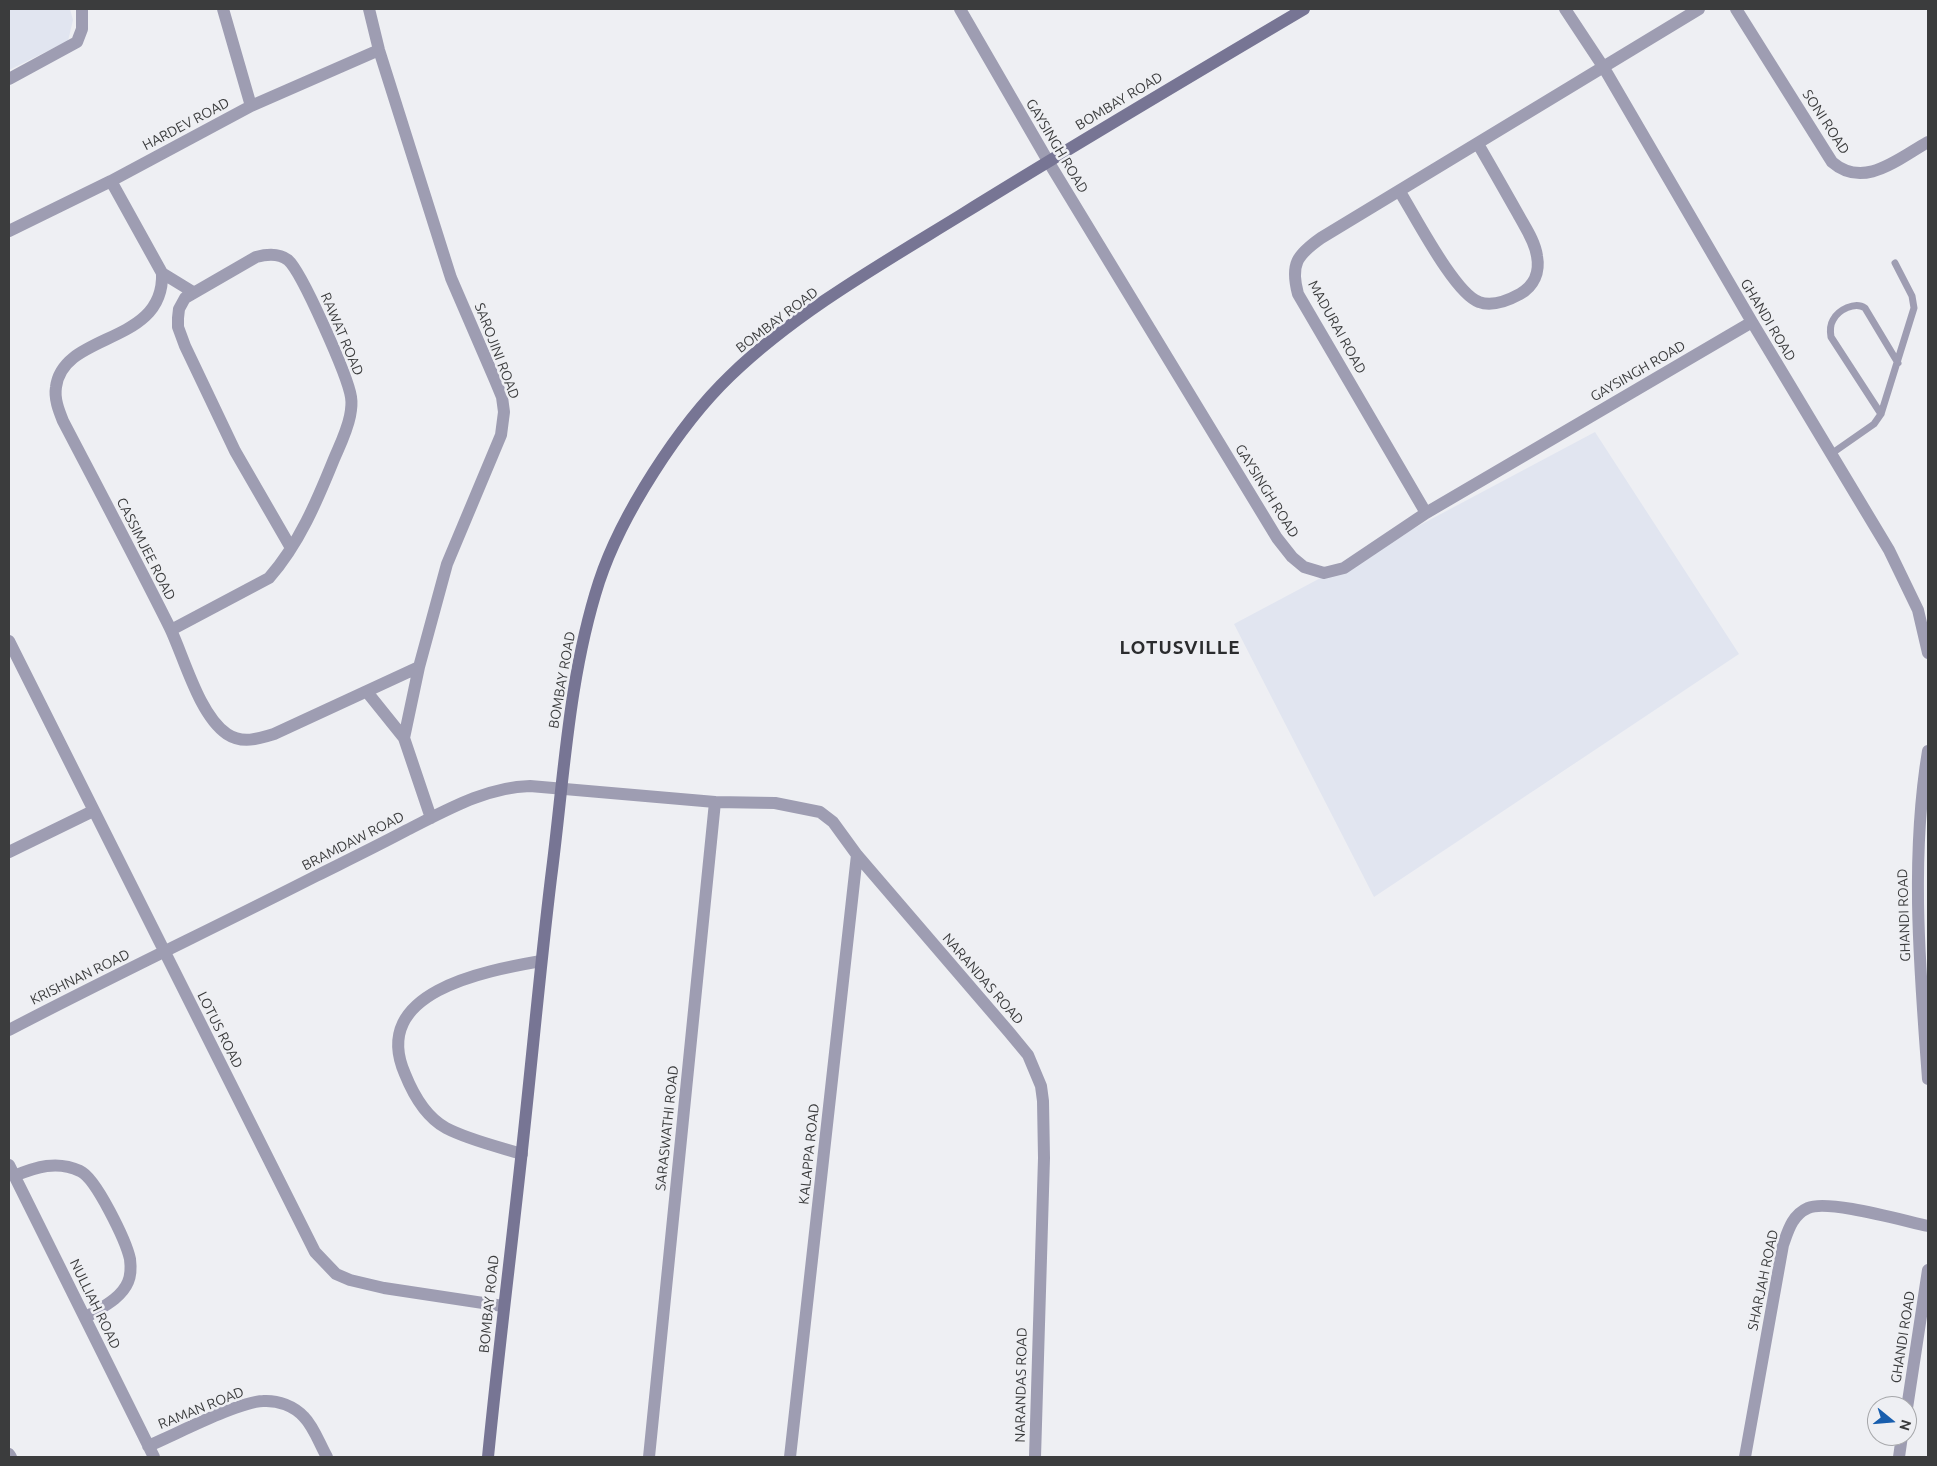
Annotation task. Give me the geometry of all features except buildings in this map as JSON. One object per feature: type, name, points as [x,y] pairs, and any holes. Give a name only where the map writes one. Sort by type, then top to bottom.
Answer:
[{"type":"street","points":[[9,79],[76,42],[82,29],[82,9]]},
{"type":"street","points":[[223,9],[251,106]]},
{"type":"street","name":"SAROJINI ROAD","points":[[369,9],[451,278],[502,396],[504,412],[501,435],[495,452],[464,520],[447,564],[419,667],[404,738]]},
{"type":"street","name":"GAYSINGH ROAD","points":[[960,9],[1048,161],[1277,538],[1292,557],[1312,571],[1324,573],[1344,568],[1426,513],[1752,322]]},
{"type":"street","name":"BOMBAY ROAD","points":[[488,1457],[503,1306],[522,1154],[541,962],[563,788],[571,701],[584,633],[601,576],[629,517],[660,463],[689,422],[727,378],[773,338],[900,252],[1048,161],[1304,9]]},
{"type":"street","name":"GHANDI ROAD","points":[[1565,9],[1604,68],[1752,322],[1889,550],[1918,610],[1928,653]]},
{"type":"street","name":"MADURAI ROAD","points":[[1426,513],[1298,294],[1294,280],[1294,270],[1298,259],[1308,248],[1699,9]]},
{"type":"street","name":"SONI ROAD","points":[[1736,9],[1832,162],[1839,168],[1863,174],[1877,171],[1928,142]]},
{"type":"street","name":"HARDEV ROAD","points":[[9,230],[111,181],[251,106],[380,50]]},
{"type":"street","points":[[1400,192],[1454,279],[1466,294],[1478,302],[1487,304],[1506,301],[1527,290],[1535,279],[1538,268],[1537,254],[1528,232],[1478,144]]},
{"type":"street","points":[[111,181],[162,273],[193,292]]},
{"type":"street","name":"RAWAT ROAD","points":[[171,630],[269,578],[291,548],[312,509],[347,429],[351,398],[346,380],[297,269],[287,259],[267,254],[256,257],[193,292],[186,298],[179,309],[178,327],[185,346],[235,451],[291,548]]},
{"type":"street","name":"CASSIMJEE ROAD","points":[[162,273],[163,286],[158,301],[152,310],[137,324],[71,360],[60,375],[56,387],[56,400],[62,421],[171,630],[190,679],[208,712],[227,734],[239,740],[251,740],[274,734],[419,667]]},
{"type":"street","name":"LOTUS ROAD","points":[[9,641],[315,1252],[336,1274],[350,1280],[384,1288],[503,1306]]},
{"type":"street","points":[[367,692],[404,738],[431,818]]},
{"type":"street","name":"GHANDI ROAD","points":[[1928,751],[1918,824],[1917,874],[1928,1079]]},
{"type":"street","name":"BRAMDAW ROAD","points":[[165,952],[431,818],[492,791],[512,786],[563,788]]},
{"type":"street","name":"NARANDAS ROAD","points":[[563,788],[715,802],[776,804],[820,812],[833,822],[857,854],[1028,1055],[1041,1086],[1044,1158],[1035,1457]]},
{"type":"street","name":"SARASWATHI ROAD","points":[[648,1457],[715,802]]},
{"type":"street","points":[[9,852],[93,811]]},
{"type":"street","name":"KALAPPA ROAD","points":[[790,1457],[857,854]]},
{"type":"street","name":"KRISHNAN ROAD","points":[[9,1030],[91,987],[165,952]]},
{"type":"street","points":[[522,1154],[468,1137],[445,1127],[430,1116],[408,1081],[398,1060],[397,1043],[405,1017],[427,997],[449,986],[500,968],[541,962]]},
{"type":"street","points":[[12,1170],[55,1165],[71,1167],[83,1172],[92,1180],[123,1240],[130,1259],[131,1273],[128,1282],[122,1293],[85,1318]]},
{"type":"street","name":"NULLIAH ROAD","points":[[12,1170],[151,1452]]},
{"type":"street","name":"SHARJAH ROAD","points":[[1745,1457],[1783,1245],[1798,1214],[1808,1207],[1821,1206],[1852,1210],[1928,1226]]},
{"type":"street","name":"GHANDI ROAD","points":[[1909,1396],[1928,1270]]},
{"type":"street","name":"RAMAN ROAD","points":[[151,1452],[244,1405],[261,1400],[276,1401],[293,1408],[306,1418],[327,1457]]},
{"type":"lane","points":[[1831,454],[1874,424],[1881,414],[1914,308],[1912,296],[1895,263]]},
{"type":"lane","points":[[1881,414],[1831,336],[1831,322],[1834,317],[1853,304],[1860,304],[1865,308],[1898,363]]},
{"type":"shaded area","points":[[9,9],[70,9],[73,20],[68,41],[9,70]]},
{"type":"shaded area","points":[[1595,432],[1739,654],[1374,897],[1234,624]]},
{"type":"district","name":"LOTUSVILLE","points":[[1180,648]]}]
